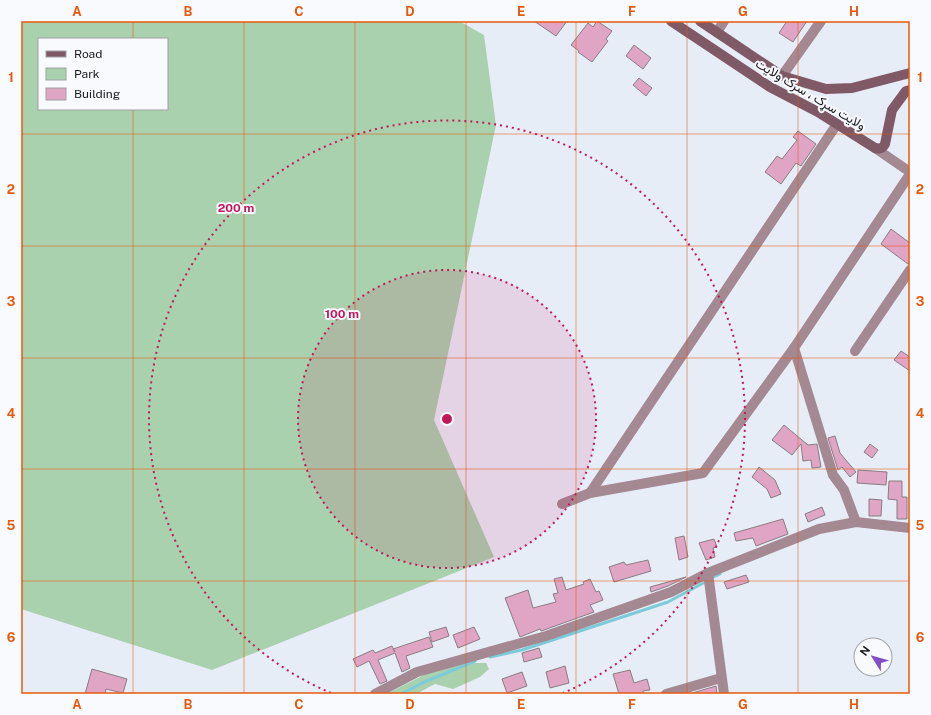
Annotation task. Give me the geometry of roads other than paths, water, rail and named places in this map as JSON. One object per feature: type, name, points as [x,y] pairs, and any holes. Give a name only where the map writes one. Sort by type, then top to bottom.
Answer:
[{"type":"main road","name":"ولایت سړک ، سرک ولایت","points":[[671,21],[770,87],[818,112],[875,148]]},
{"type":"main road","name":"ولایت سړک ، سرک ولایت","points":[[700,21],[782,76],[826,89],[852,88],[906,74]]},
{"type":"main road","points":[[875,148],[880,149],[885,144],[892,110],[908,90],[906,74]]},
{"type":"street","points":[[717,32],[724,21]]},
{"type":"street","points":[[782,76],[821,21]]},
{"type":"street","points":[[590,493],[836,124]]},
{"type":"street","points":[[562,504],[590,493],[703,473],[794,348],[906,188],[910,173],[875,148]]},
{"type":"street","points":[[855,351],[910,270]]},
{"type":"street","points":[[794,348],[833,475],[844,490],[856,522]]},
{"type":"street","points":[[376,694],[417,672],[546,636],[671,592],[708,574],[819,529],[856,522],[910,528]]},
{"type":"street","points":[[708,574],[724,694]]},
{"type":"street","points":[[666,694],[721,678]]},
{"type":"waterway","points":[[711,578],[720,574]]},
{"type":"waterway","points":[[490,657],[522,650],[668,602],[707,581]]},
{"type":"waterway","points":[[401,694],[422,683],[475,661]]}]
